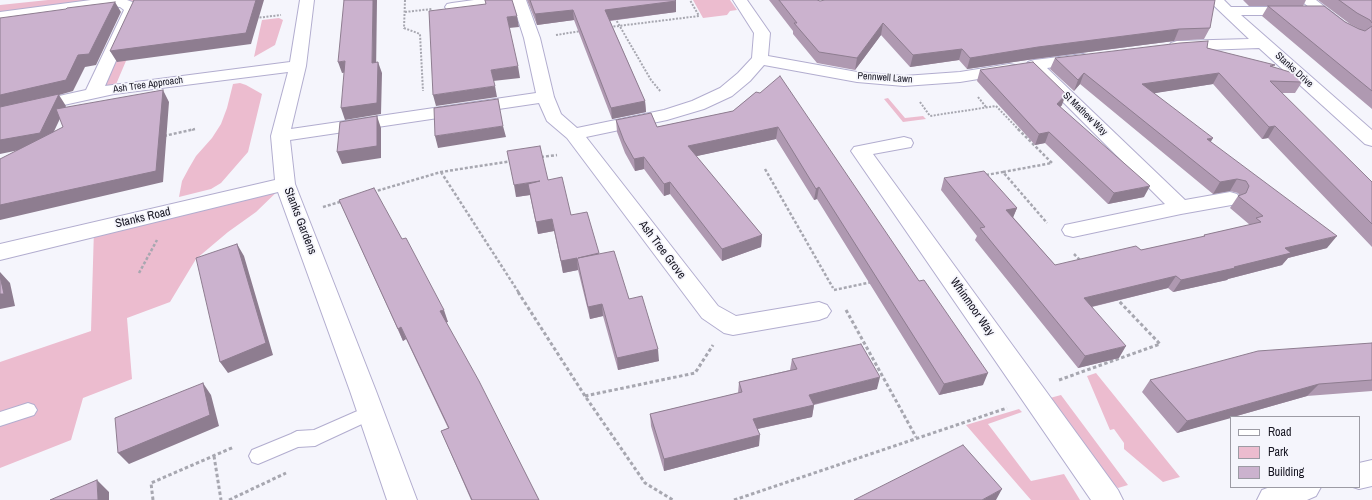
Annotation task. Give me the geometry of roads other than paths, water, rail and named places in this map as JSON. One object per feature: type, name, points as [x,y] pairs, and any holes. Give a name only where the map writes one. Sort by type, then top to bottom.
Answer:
[{"type":"street","points":[[452,7],[512,0]]},
{"type":"street","name":"Ash Tree Grove","points":[[519,0],[532,38],[545,97],[553,117],[580,142],[710,312],[733,326],[819,311]]},
{"type":"street","points":[[580,142],[602,127],[667,115],[698,105],[726,92],[744,77],[760,59],[762,33],[740,0]]},
{"type":"street","points":[[1307,0],[1350,31]]},
{"type":"street","points":[[0,16],[110,2],[122,3],[130,6],[131,10],[93,93]]},
{"type":"street","points":[[1221,5],[1321,11]]},
{"type":"street","name":"Stanks Drive","points":[[1221,5],[1372,140]]},
{"type":"street","name":"Stanks Gardens","points":[[307,6],[298,66],[280,136],[286,184],[371,412],[402,500]]},
{"type":"street","points":[[1158,49],[1263,43]]},
{"type":"street","points":[[1034,65],[1096,57]]},
{"type":"street","name":"Pennwell Lawn","points":[[760,59],[857,77],[904,81],[960,77],[1034,65]]},
{"type":"street","name":"St Mathew Way","points":[[1034,65],[1181,207]]},
{"type":"street","name":"Ash Tree Approach","points":[[0,114],[93,93],[298,66]]},
{"type":"street","points":[[280,136],[545,97]]},
{"type":"street","name":"Whinmoor Way","points":[[904,143],[861,151],[1108,500]]},
{"type":"street","name":"Stanks Road","points":[[0,252],[286,184]]},
{"type":"street","points":[[1073,230],[1181,207],[1230,199]]},
{"type":"street","points":[[1360,476],[1372,473]]},
{"type":"street","points":[[1272,500],[1303,488]]},
{"type":"lane","points":[[0,419],[28,410]]},
{"type":"lane","points":[[258,456],[297,439],[315,438],[371,412]]}]
